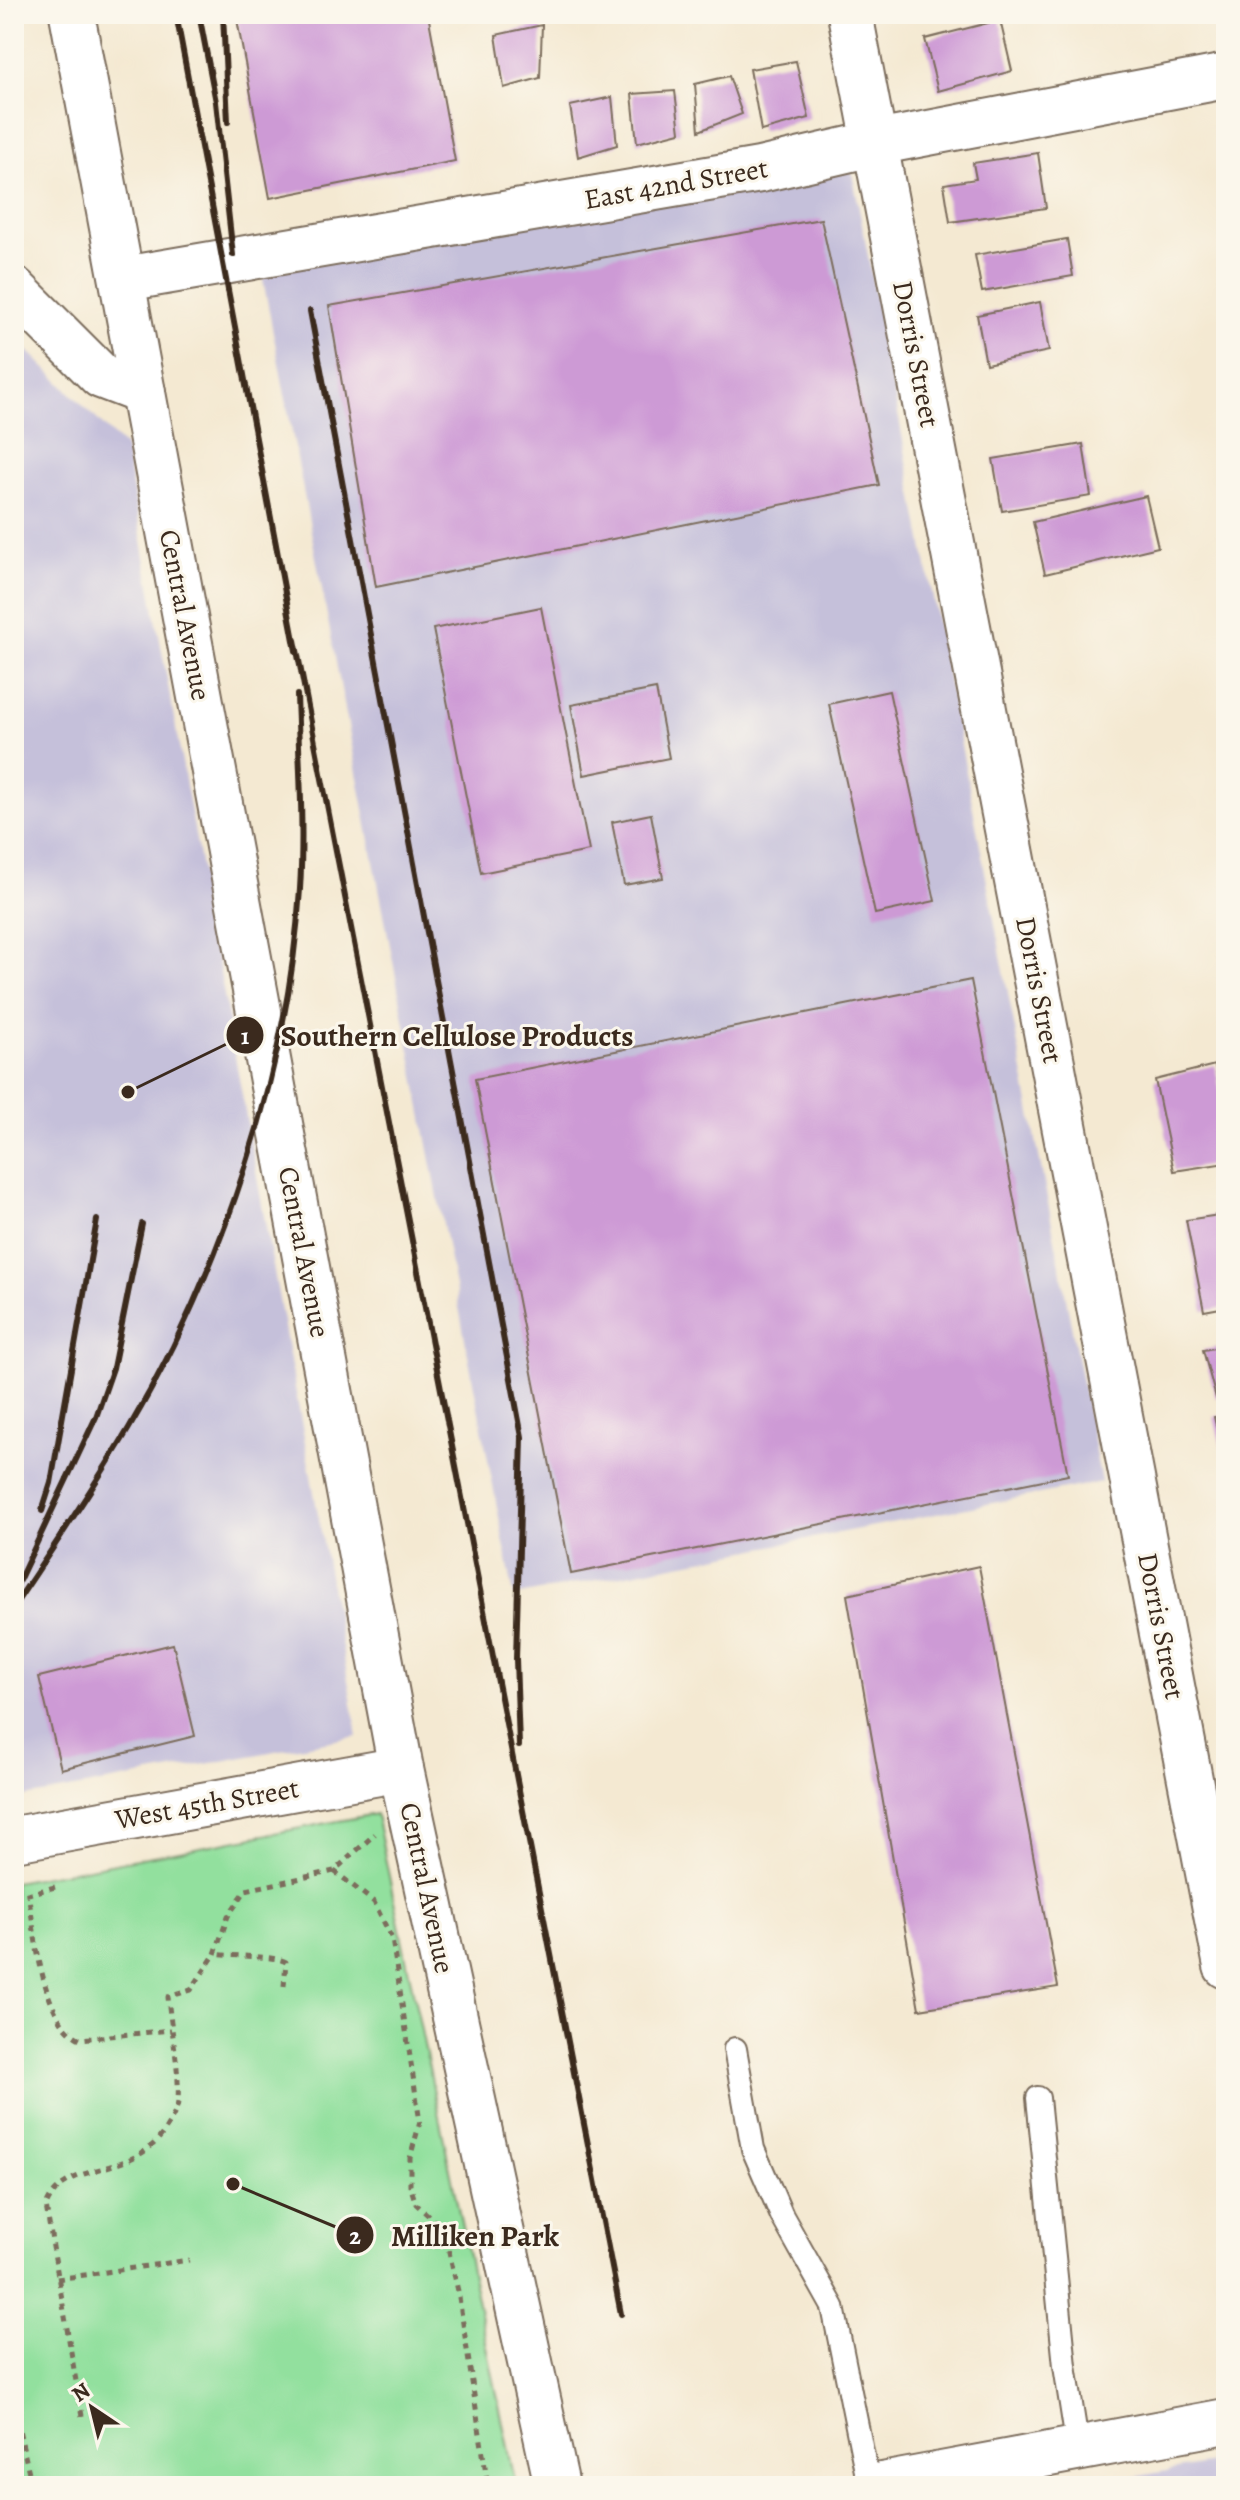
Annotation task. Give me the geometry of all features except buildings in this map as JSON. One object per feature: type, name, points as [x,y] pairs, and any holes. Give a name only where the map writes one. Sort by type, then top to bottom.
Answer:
[{"type":"street","name":"Central Avenue","points":[[72,14],[405,1786],[557,2486]]},
{"type":"street","name":"Dorris Street","points":[[850,14],[1226,1966]]},
{"type":"street","name":"East 42nd Street","points":[[124,279],[760,170],[876,143],[1226,76]]},
{"type":"street","points":[[14,289],[101,376],[143,392]]},
{"type":"street","name":"West 45th Street","points":[[14,1839],[405,1786]]},
{"type":"street","points":[[877,2486],[1226,2421]]},
{"type":"lane","points":[[735,2049],[753,2149],[782,2216],[833,2307],[869,2486]]},
{"type":"lane","points":[[1038,2098],[1065,2366],[1078,2449]]},
{"type":"path","points":[[82,2416],[47,2224],[46,2206],[52,2192],[66,2179],[111,2169],[157,2143],[178,2104],[168,1997],[191,1990],[215,1954],[228,1916],[246,1890],[334,1871],[405,1786]]},
{"type":"path","points":[[334,1871],[374,1902],[392,1939],[420,2122],[410,2158],[410,2185],[416,2204],[444,2230],[458,2291],[488,2486]]},
{"type":"path","points":[[14,1897],[55,1887]]},
{"type":"path","points":[[28,1894],[52,2010],[67,2033],[80,2039],[171,2030]]},
{"type":"path","points":[[215,1954],[246,1959],[277,1957],[286,1962],[284,1986]]},
{"type":"path","points":[[57,2279],[189,2260]]},
{"type":"path","points":[[14,2408],[32,2486]]},
{"type":"shaded area","points":[[849,156],[1101,1482],[514,1596],[261,269]]},
{"type":"shaded area","points":[[14,337],[125,447],[358,1736],[14,1799]]},
{"type":"shaded area","points":[[1226,2460],[1226,2486],[1086,2486]]},
{"type":"green space","points":[[376,1814],[516,2486],[14,2486],[14,1882]]},
{"type":"railway","points":[[176,14],[296,651]]},
{"type":"railway","points":[[199,14],[216,102],[233,255]]},
{"type":"railway","points":[[223,14],[228,122]]},
{"type":"railway","points":[[310,311],[522,1437],[516,1659],[519,1746]]},
{"type":"railway","points":[[295,640],[621,2314]]},
{"type":"railway","points":[[14,1606],[129,1428],[162,1368],[221,1237],[245,1168],[282,1028],[293,958],[302,841],[297,695]]},
{"type":"railway","points":[[42,1511],[51,1483],[97,1220]]},
{"type":"railway","points":[[16,1587],[96,1417],[113,1368],[142,1224]]},
{"type":"place","name":"Southern Cellulose Products","points":[[128,1092]]},
{"type":"place","name":"Milliken Park","points":[[233,2184]]}]
